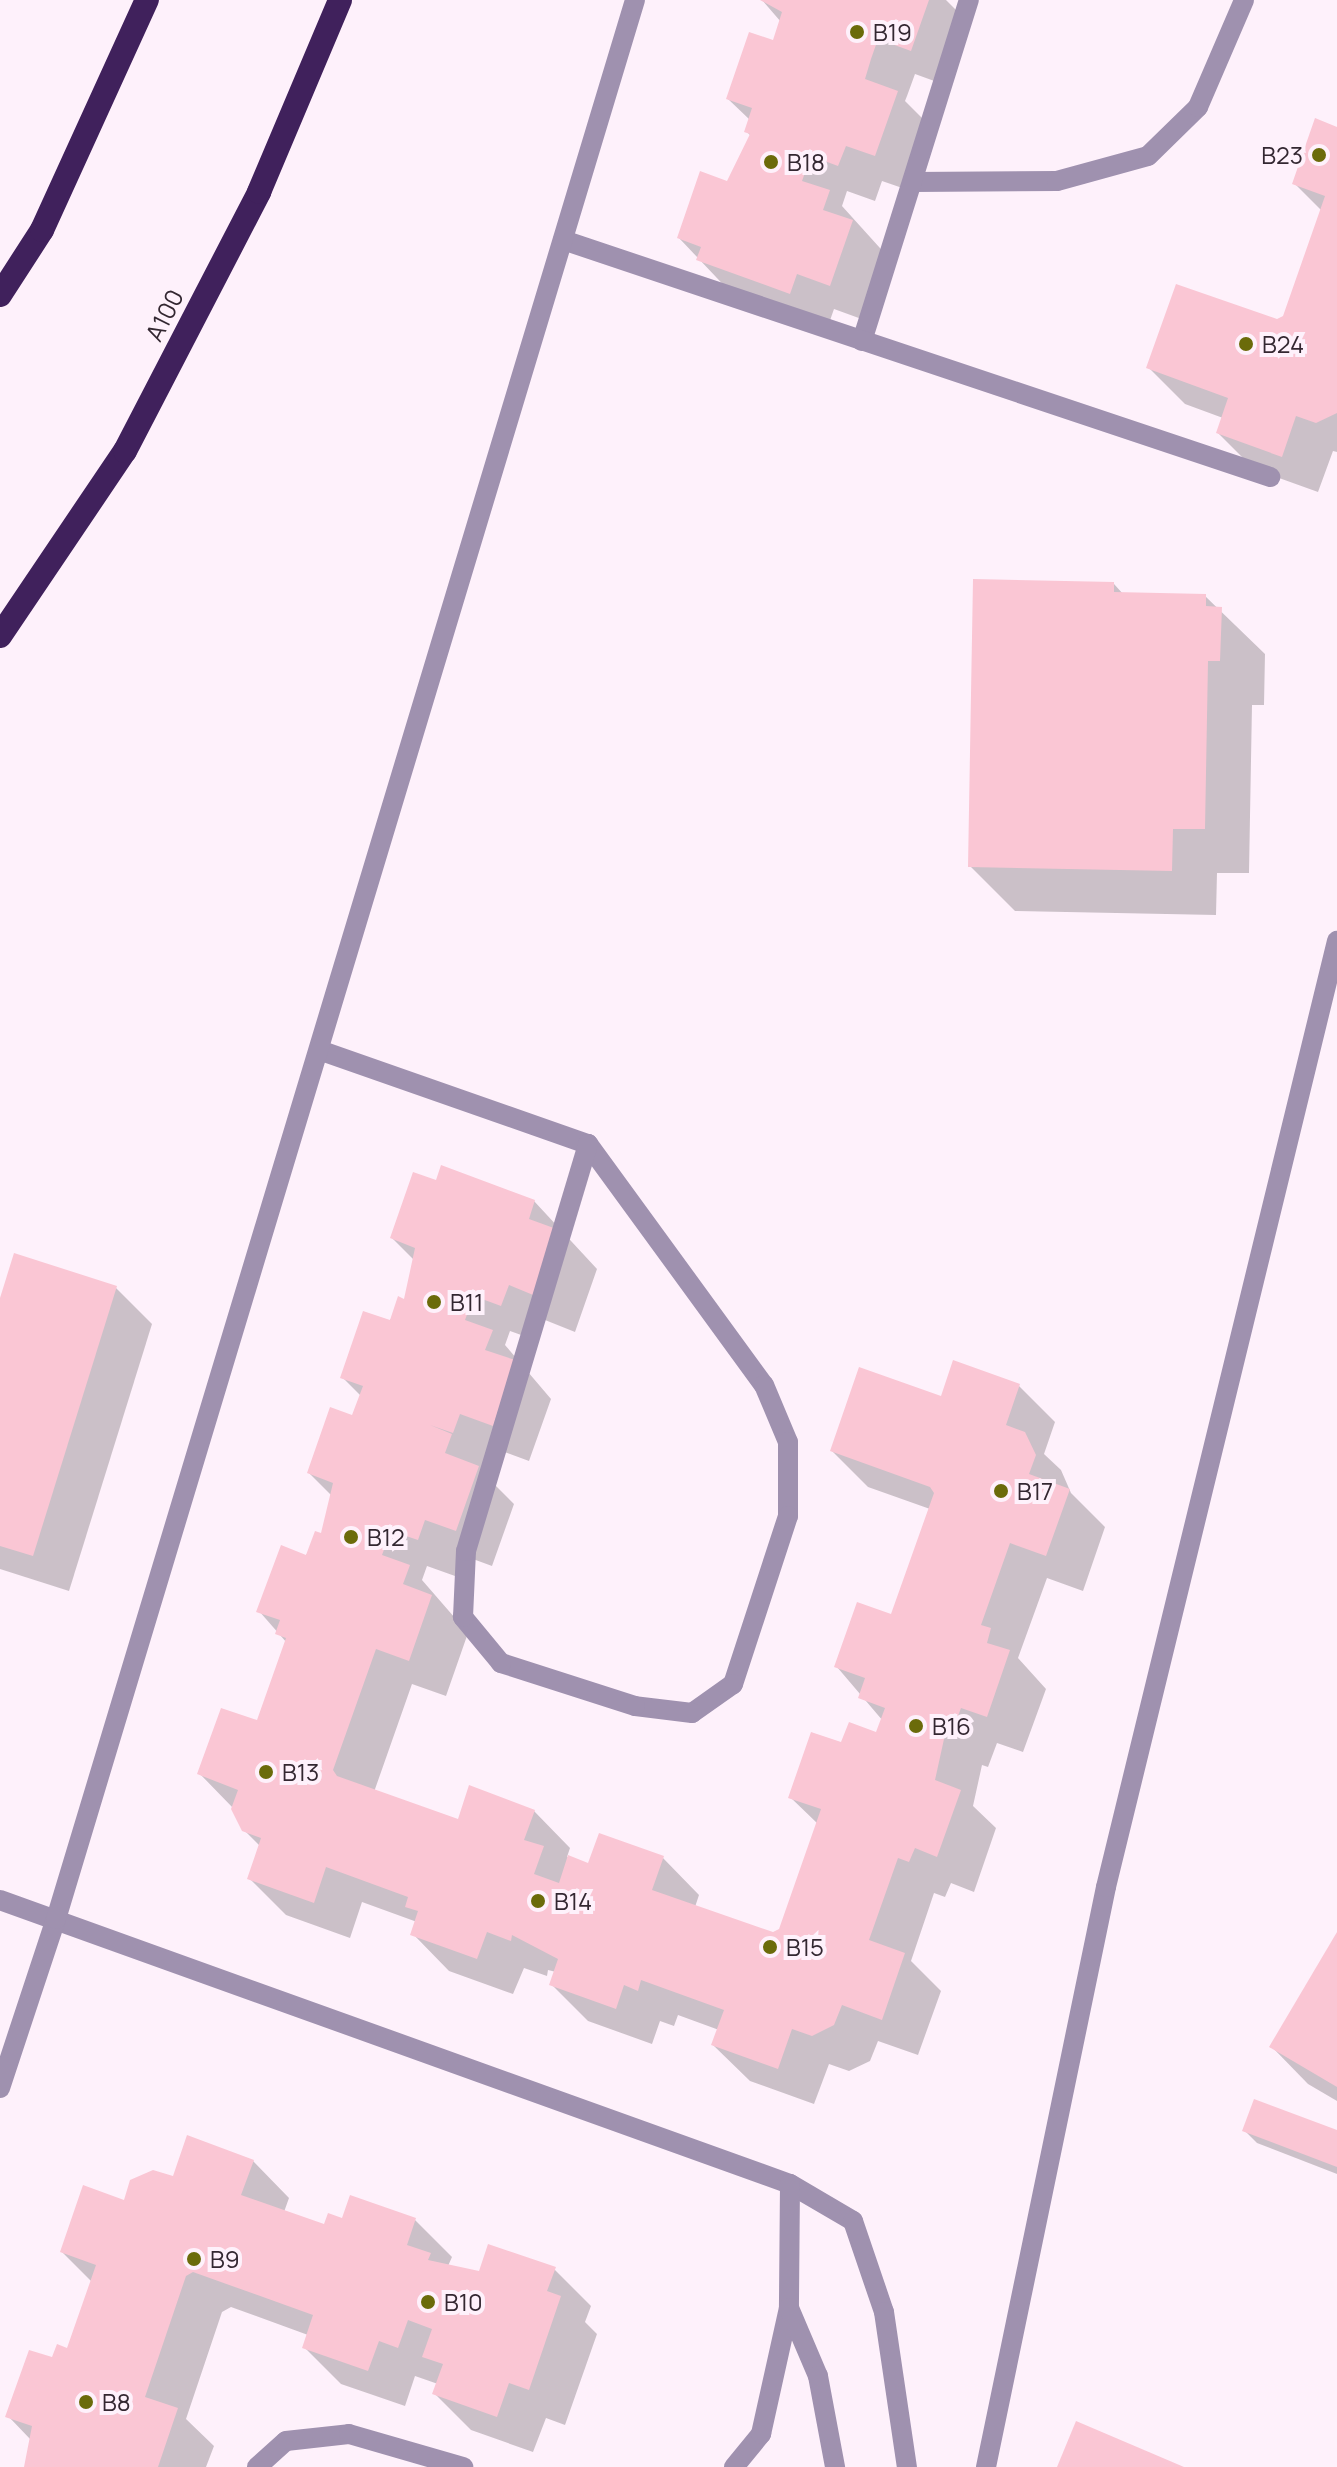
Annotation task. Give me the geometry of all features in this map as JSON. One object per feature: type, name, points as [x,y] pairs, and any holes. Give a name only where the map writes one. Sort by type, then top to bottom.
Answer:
[{"type":"highway","points":[[0,295],[42,230],[147,0]]},
{"type":"highway","name":"A100","points":[[0,636],[125,451],[259,192],[340,0]]},
{"type":"street","points":[[0,2088],[56,1919],[635,0]]},
{"type":"street","points":[[862,341],[969,0]]},
{"type":"street","points":[[913,182],[1057,181],[1148,156],[1198,107],[1244,0]]},
{"type":"street","points":[[563,240],[1270,477]]},
{"type":"street","points":[[986,2467],[1106,1887],[1337,941]]},
{"type":"street","points":[[319,1050],[588,1144],[764,1385],[788,1442],[788,1516],[733,1684],[692,1713],[635,1706],[501,1663],[463,1617],[466,1551],[588,1144]]},
{"type":"street","points":[[0,1900],[790,2184],[853,2221],[884,2312],[907,2467]]},
{"type":"street","points":[[734,2467],[761,2434],[789,2308],[790,2184]]},
{"type":"street","points":[[789,2308],[818,2376],[835,2467]]},
{"type":"street","points":[[257,2467],[286,2441],[349,2434],[463,2467]]},
{"type":"building","name":"B18","points":[[760,0],[929,0],[911,51],[878,39],[871,59],[865,79],[898,91],[875,156],[846,146],[838,166],[811,156],[802,181],[830,190],[823,210],[853,220],[830,286],[797,274],[790,294],[696,260],[701,247],[677,238],[700,171],[727,181],[750,134],[744,132],[752,108],[726,99],[749,32],[773,40],[782,12]]},
{"type":"building","name":"B24","points":[[1315,118],[1337,127],[1337,413],[1316,423],[1296,416],[1282,457],[1216,433],[1228,398],[1146,368],[1176,284],[1277,319],[1283,316],[1325,196],[1292,184]]},
{"type":"building","points":[[973,579],[1114,582],[1114,592],[1206,594],[1206,606],[1222,607],[1220,661],[1208,661],[1205,829],[1173,829],[1172,871],[968,867]]},
{"type":"building","points":[[441,1165],[535,1200],[529,1219],[562,1231],[538,1297],[509,1285],[501,1306],[474,1296],[465,1320],[493,1330],[485,1350],[515,1360],[493,1426],[460,1414],[453,1433],[430,1425],[452,1434],[445,1453],[479,1466],[456,1531],[425,1520],[418,1540],[391,1531],[382,1555],[410,1565],[403,1584],[432,1595],[409,1661],[376,1649],[333,1770],[337,1776],[458,1819],[469,1785],[535,1810],[524,1840],[544,1846],[534,1874],[559,1883],[568,1855],[588,1863],[599,1833],[664,1856],[652,1890],[773,1932],[779,1929],[821,1809],[788,1798],[811,1732],[841,1742],[849,1722],[876,1732],[885,1708],[858,1698],[865,1678],[834,1667],[857,1602],[891,1614],[934,1493],[930,1487],[830,1451],[859,1367],[941,1396],[953,1360],[1020,1384],[1006,1425],[1025,1432],[1036,1455],[1029,1474],[1070,1489],[1046,1556],[1010,1543],[981,1625],[991,1628],[987,1643],[1010,1650],[987,1717],[961,1708],[952,1732],[946,1730],[935,1780],[961,1790],[937,1857],[915,1848],[909,1862],[898,1858],[869,1940],[905,1953],[882,2020],[842,2005],[834,2025],[812,2036],[792,2029],[778,2069],[711,2045],[724,2010],[641,1980],[638,1991],[624,1985],[616,2009],[549,1985],[558,1959],[512,1935],[511,1941],[487,1932],[477,1959],[410,1935],[418,1911],[405,1907],[408,1897],[326,1867],[314,1903],[247,1879],[261,1838],[242,1831],[231,1809],[238,1790],[197,1774],[221,1708],[257,1720],[286,1638],[275,1634],[280,1620],[256,1612],[281,1545],[306,1555],[315,1531],[321,1533],[333,1483],[307,1473],[330,1407],[352,1415],[363,1386],[340,1378],[363,1311],[390,1320],[398,1296],[404,1299],[415,1248],[390,1238],[413,1172],[436,1180]]},
{"type":"building","points":[[14,1253],[117,1286],[33,1556],[0,1546],[0,1298]]},
{"type":"building","points":[[1337,1932],[1337,2087],[1269,2047]]},
{"type":"building","points":[[1254,2099],[1337,2130],[1337,2167],[1242,2131]]},
{"type":"building","points":[[187,2135],[254,2160],[241,2195],[324,2224],[328,2213],[342,2218],[350,2195],[416,2218],[407,2245],[431,2253],[428,2260],[479,2271],[488,2244],[556,2267],[547,2291],[561,2296],[529,2390],[509,2383],[497,2417],[432,2394],[443,2364],[422,2357],[432,2329],[408,2320],[398,2348],[379,2341],[368,2371],[302,2348],[313,2315],[193,2272],[186,2276],[145,2397],[178,2408],[158,2467],[24,2467],[32,2426],[5,2417],[29,2350],[52,2357],[57,2344],[67,2348],[96,2265],[60,2252],[83,2185],[124,2200],[130,2180],[153,2170],[173,2176]]},
{"type":"building","points":[[1076,2421],[1184,2467],[1057,2467]]},
{"type":"place","name":"B19","points":[[857,32]]},
{"type":"place","name":"B23","points":[[1319,155]]},
{"type":"place","name":"B18","points":[[771,162]]},
{"type":"place","name":"B24","points":[[1246,344]]},
{"type":"place","name":"B11","points":[[434,1302]]},
{"type":"place","name":"B17","points":[[1001,1491]]},
{"type":"place","name":"B12","points":[[351,1537]]},
{"type":"place","name":"B16","points":[[916,1726]]},
{"type":"place","name":"B13","points":[[266,1772]]},
{"type":"place","name":"B14","points":[[538,1901]]},
{"type":"place","name":"B15","points":[[770,1947]]},
{"type":"place","name":"B9","points":[[194,2259]]},
{"type":"place","name":"B10","points":[[428,2302]]},
{"type":"place","name":"B8","points":[[86,2402]]}]
